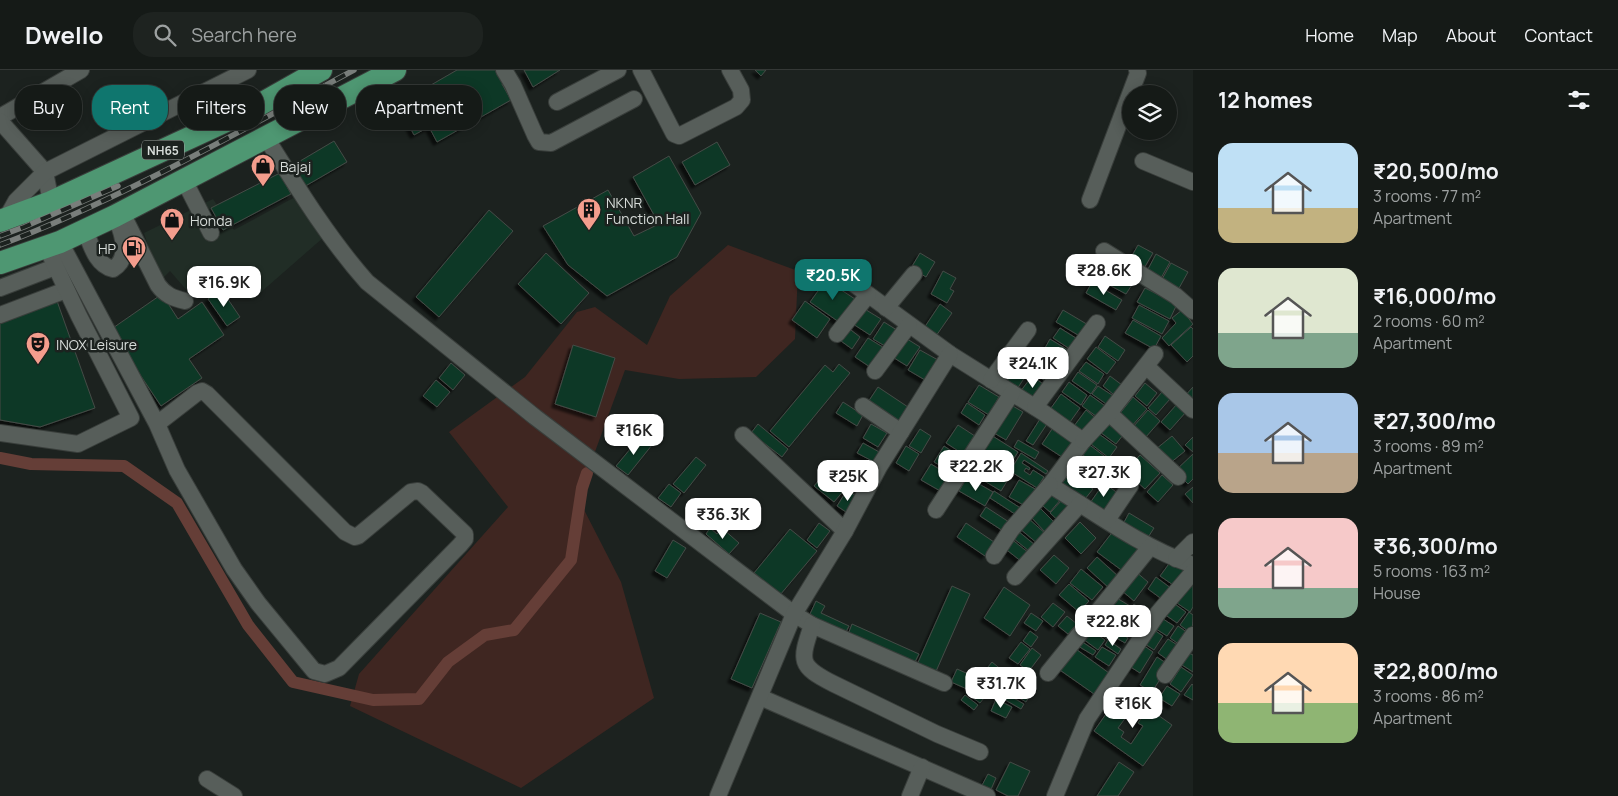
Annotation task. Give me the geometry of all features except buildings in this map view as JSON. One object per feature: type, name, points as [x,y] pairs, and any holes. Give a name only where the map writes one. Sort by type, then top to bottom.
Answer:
[{"type":"highway","name":"NH65","points":[[3,220],[51,202],[252,108],[321,70]]},
{"type":"highway","name":"NH65","points":[[366,85],[395,70]]},
{"type":"highway","name":"NH65","points":[[0,263],[53,244],[118,214],[356,90]]},
{"type":"street","points":[[0,117],[81,70]]},
{"type":"street","points":[[3,220],[16,201],[45,172],[248,70]]},
{"type":"street","points":[[504,70],[539,142],[551,143],[634,99]]},
{"type":"street","points":[[557,102],[618,70]]},
{"type":"street","points":[[641,70],[674,134],[679,136],[736,106],[742,100],[741,90],[730,70]]},
{"type":"street","points":[[1090,200],[1138,73],[1137,70]]},
{"type":"street","points":[[0,121],[45,172],[51,202]]},
{"type":"street","points":[[265,136],[316,216],[367,282],[535,417],[794,614],[812,625],[944,683]]},
{"type":"street","points":[[1143,161],[1193,182]]},
{"type":"street","points":[[184,180],[211,233]]},
{"type":"street","points":[[85,230],[99,260],[106,267],[113,269],[120,265],[124,257],[124,244],[118,214]]},
{"type":"street","points":[[118,214],[163,292],[184,302]]},
{"type":"street","points":[[0,433],[78,444],[131,418],[55,267],[53,244]]},
{"type":"street","points":[[53,244],[157,424],[177,470],[234,569],[258,603],[314,671],[326,674],[339,668],[465,539],[465,534],[418,491],[411,492],[358,536],[355,537],[345,532],[202,391],[157,424]]},
{"type":"street","points":[[1104,251],[1176,296],[1193,311]]},
{"type":"street","points":[[0,288],[55,267]]},
{"type":"street","points":[[886,308],[914,274]]},
{"type":"street","points":[[847,280],[950,354],[1035,407],[1083,441]]},
{"type":"street","points":[[0,315],[66,290]]},
{"type":"street","points":[[837,334],[868,295]]},
{"type":"street","points":[[1035,407],[1097,323]]},
{"type":"street","points":[[875,371],[909,325]]},
{"type":"street","points":[[991,380],[1028,330]]},
{"type":"street","points":[[718,796],[794,614],[845,530],[879,467],[950,354]]},
{"type":"street","points":[[994,556],[1011,530],[1151,360],[1193,410]]},
{"type":"street","points":[[936,510],[1012,392]]},
{"type":"street","points":[[863,406],[901,432]]},
{"type":"street","points":[[1109,413],[1178,477]]},
{"type":"street","points":[[743,435],[845,530]]},
{"type":"street","points":[[1050,485],[1150,547],[1193,565]]},
{"type":"street","points":[[1108,520],[1130,486]]},
{"type":"street","points":[[1015,577],[1080,504]]},
{"type":"street","points":[[1176,559],[1193,542]]},
{"type":"street","points":[[1048,673],[1150,547]]},
{"type":"street","points":[[1055,796],[1087,719],[1158,613],[1193,572]]},
{"type":"street","points":[[812,625],[804,648],[805,664],[809,669],[820,677],[868,701],[980,752]]},
{"type":"street","points":[[1165,675],[1193,635]]},
{"type":"street","points":[[760,697],[987,796]]},
{"type":"street","points":[[910,796],[922,767]]},
{"type":"street","points":[[206,778],[234,796]]},
{"type":"shaded area","points":[[297,196],[324,237],[252,300],[217,272],[189,293],[170,271],[160,281],[144,233],[213,199],[234,230]]},
{"type":"shaded area","points":[[728,245],[798,271],[795,339],[756,377],[679,379],[625,370],[578,498],[621,582],[654,698],[521,788],[350,706],[359,674],[508,507],[449,432],[525,377],[577,312],[595,307],[647,345],[670,296]]},
{"type":"waterway","points":[[0,458],[31,464],[124,466],[177,503],[248,625],[293,682],[373,700],[419,699],[448,662],[485,635],[514,630],[571,560],[582,488],[587,473]]},
{"type":"railway","points":[[0,245],[91,207],[180,163],[354,70]]},
{"type":"railway","points":[[0,236],[118,186]]},
{"type":"place","name":"Bajaj","points":[[263,187]]},
{"type":"place","name":"NKNR Function Hall","points":[[589,231]]},
{"type":"place","name":"Honda","points":[[172,241]]},
{"type":"place","name":"HP","points":[[134,269]]},
{"type":"place","name":"INOX Leisure","points":[[38,365]]}]
